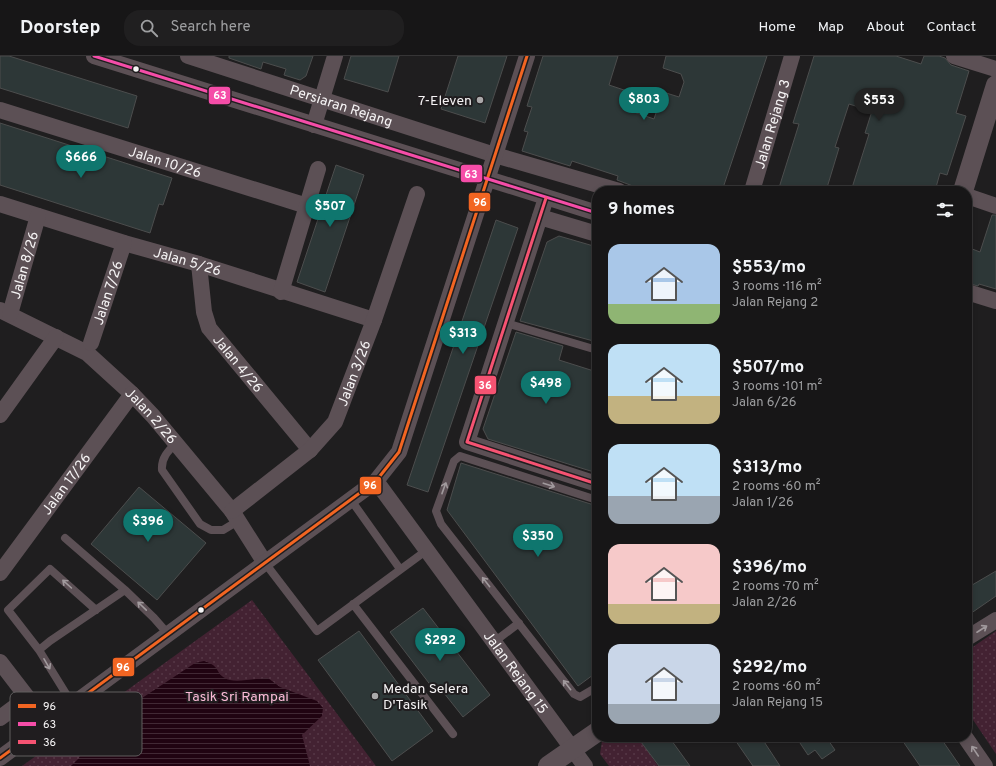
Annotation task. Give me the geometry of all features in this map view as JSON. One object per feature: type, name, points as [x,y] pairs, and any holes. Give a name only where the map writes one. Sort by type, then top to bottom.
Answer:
[{"type":"street","points":[[94,56],[592,212]]},
{"type":"street","name":"Persiaran Rejang","points":[[188,56],[495,155],[603,186]]},
{"type":"street","points":[[314,125],[335,56]]},
{"type":"street","points":[[90,692],[376,481],[399,452],[527,56]]},
{"type":"street","name":"Jalan Rejang 3","points":[[753,186],[792,56]]},
{"type":"street","points":[[954,56],[996,69]]},
{"type":"street","points":[[965,186],[992,110],[996,84]]},
{"type":"street","name":"Jalan 10/26","points":[[0,110],[307,206]]},
{"type":"street","points":[[282,292],[318,169]]},
{"type":"street","name":"Jalan 3/26","points":[[235,516],[310,450],[336,422],[374,320],[417,194]]},
{"type":"street","points":[[546,198],[467,442],[592,482]]},
{"type":"street","points":[[972,198],[996,206]]},
{"type":"street","name":"Jalan 5/26","points":[[0,204],[199,264],[282,292],[374,320]]},
{"type":"street","name":"Jalan 8/26","points":[[5,312],[38,216]]},
{"type":"street","points":[[540,218],[592,233]]},
{"type":"street","name":"Jalan 7/26","points":[[91,343],[124,242]]},
{"type":"street","name":"Jalan 4/26","points":[[199,264],[204,312],[209,328],[310,450]]},
{"type":"street","points":[[972,294],[996,301]]},
{"type":"street","name":"Jalan 2/26","points":[[5,312],[87,353],[132,394],[176,443],[235,516],[265,563]]},
{"type":"street","points":[[0,415],[56,337]]},
{"type":"street","name":"Jalan 17/26","points":[[0,573],[132,394]]},
{"type":"street","name":"Jalan Rejang 15","points":[[376,481],[585,766]]},
{"type":"street","points":[[972,635],[996,620]]},
{"type":"street","points":[[0,662],[23,692]]},
{"type":"street","points":[[0,718],[10,711]]},
{"type":"street","points":[[548,766],[592,735]]},
{"type":"street","points":[[968,742],[985,766]]},
{"type":"street","points":[[0,758],[10,751]]},
{"type":"lane","points":[[506,323],[592,349]]},
{"type":"lane","points":[[176,443],[166,453],[162,463],[162,470],[200,524],[211,530],[223,530],[235,516]]},
{"type":"lane","points":[[592,498],[460,456],[456,458],[436,511],[437,519],[574,694],[580,697],[592,689]]},
{"type":"lane","points":[[351,500],[400,569]]},
{"type":"lane","points":[[66,538],[125,590],[168,634]]},
{"type":"lane","points":[[265,563],[317,630],[427,550]]},
{"type":"lane","points":[[65,692],[39,650],[8,610],[50,569],[96,610]]},
{"type":"lane","points":[[39,650],[125,590]]},
{"type":"lane","points":[[353,604],[453,734]]},
{"type":"lane","points":[[494,642],[518,623]]},
{"type":"green space","name":"Tasik Sri Rampai","points":[[252,600],[376,766],[22,766],[36,756],[142,756],[142,692],[125,692]]},
{"type":"green space","points":[[996,631],[996,754],[972,718],[972,648]]},
{"type":"green space","points":[[602,742],[641,742],[658,766],[609,766],[600,754]]},
{"type":"shaded area","points":[[204,661],[210,663],[216,667],[222,676],[228,680],[239,681],[268,678],[280,687],[317,701],[323,708],[322,716],[302,735],[310,766],[71,766],[80,756],[142,756],[142,698],[195,663]]},
{"type":"building","points":[[0,56],[9,56],[137,96],[128,128],[0,88]]},
{"type":"building","points":[[229,56],[313,56],[306,76],[300,80],[284,75],[286,69],[263,62],[261,69],[229,58]]},
{"type":"building","points":[[351,56],[399,56],[388,92],[344,79]]},
{"type":"building","points":[[458,56],[507,56],[485,123],[441,109]]},
{"type":"building","points":[[543,56],[618,56],[609,85],[627,91],[624,101],[630,103],[628,110],[654,119],[663,92],[679,97],[684,82],[681,74],[663,68],[666,56],[767,56],[724,186],[633,186],[617,180],[618,176],[572,161],[570,166],[522,151],[528,132],[524,131],[532,107],[527,106]]},
{"type":"building","points":[[814,56],[896,56],[921,64],[924,56],[939,56],[945,58],[951,65],[969,71],[956,113],[966,116],[947,175],[940,173],[936,186],[853,186],[869,134],[865,133],[872,111],[849,104],[835,147],[839,148],[828,186],[780,186],[799,124],[793,123]]},
{"type":"building","points":[[0,123],[172,178],[163,205],[159,204],[150,233],[0,185]]},
{"type":"building","points":[[336,165],[364,175],[325,292],[297,282]]},
{"type":"building","points":[[992,215],[996,215],[996,289],[979,284],[978,286],[972,284],[972,249],[980,252]]},
{"type":"building","points":[[496,220],[518,228],[428,492],[407,485]]},
{"type":"building","points":[[559,236],[592,246],[592,341],[520,321],[547,242]]},
{"type":"building","points":[[516,332],[563,346],[559,360],[592,370],[592,471],[488,439],[483,429]]},
{"type":"building","points":[[461,463],[592,504],[592,676],[578,686],[447,510]]},
{"type":"building","points":[[139,487],[206,543],[157,600],[91,544]]},
{"type":"building","points":[[996,571],[996,596],[972,613],[972,585]]},
{"type":"building","points":[[423,608],[490,695],[463,717],[440,688],[435,691],[390,632]]},
{"type":"building","name":"Medan Selera D'Tasik","points":[[359,631],[433,731],[392,761],[318,660]]},
{"type":"building","points":[[641,742],[673,742],[690,766],[659,766]]},
{"type":"building","points":[[736,742],[764,742],[780,766],[753,766]]},
{"type":"building","points":[[799,742],[829,742],[835,750],[822,759],[815,750],[808,755]]},
{"type":"building","points":[[903,742],[943,742],[960,766],[920,766]]},
{"type":"transit line","name":"63","points":[[94,56],[592,211]]},
{"type":"transit line","name":"96","points":[[90,692],[376,481],[399,452],[527,56]]},
{"type":"transit line","name":"36","points":[[546,198],[467,442],[592,482]]},
{"type":"transit line","name":"96","points":[[0,758],[10,751]]},
{"type":"place","name":"7-Eleven","points":[[480,100]]},
{"type":"place","name":"Medan Selera D'Tasik","points":[[375,696]]}]
